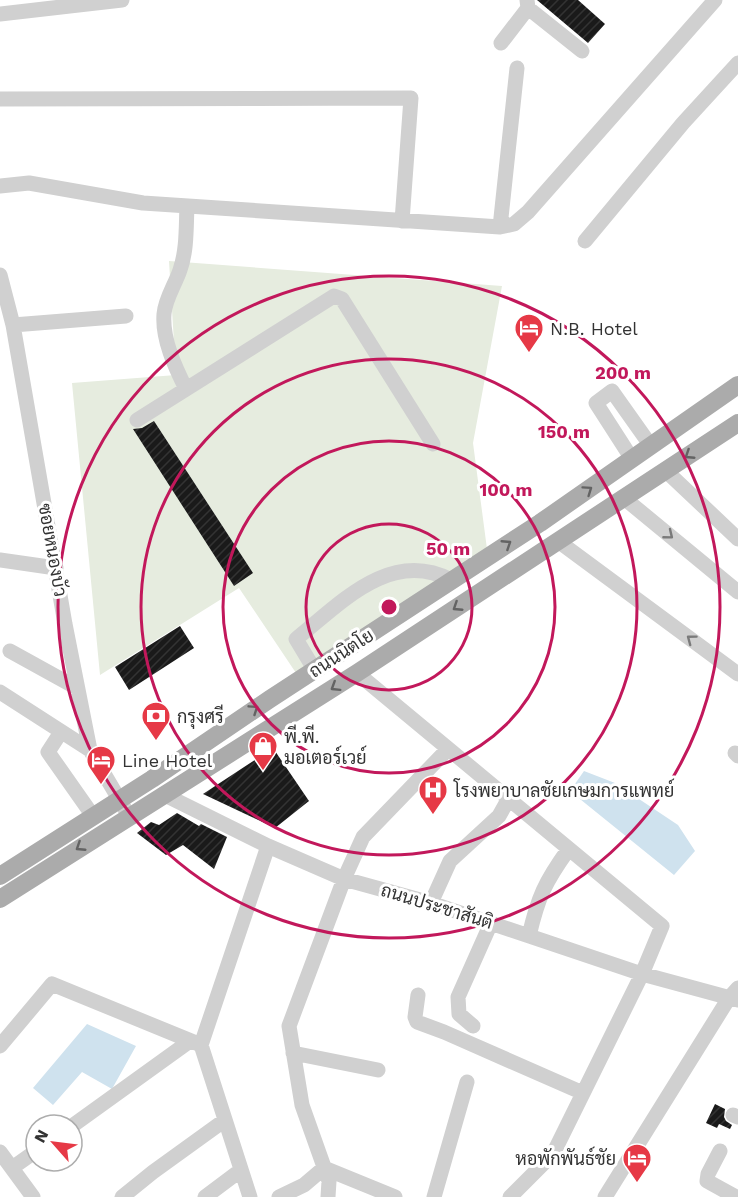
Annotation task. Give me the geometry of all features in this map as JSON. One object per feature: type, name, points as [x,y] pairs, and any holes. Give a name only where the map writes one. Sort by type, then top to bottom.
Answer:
[{"type":"main road","name":"ถนนนิตโย","points":[[0,876],[152,779],[314,669],[540,523],[738,385]]},
{"type":"main road","name":"ถนนนิตโย","points":[[0,899],[357,673],[738,423]]},
{"type":"main road","points":[[405,611],[419,632]]},
{"type":"main road","name":"ถนนประชาสันติ","points":[[152,779],[163,794]]},
{"type":"street","points":[[4,9],[116,0]]},
{"type":"street","points":[[0,186],[29,183],[143,203],[500,227],[514,224],[528,213],[715,0]]},
{"type":"street","points":[[501,43],[528,4],[582,51]]},
{"type":"street","points":[[585,241],[683,123],[738,63]]},
{"type":"street","points":[[500,227],[517,68]]},
{"type":"street","points":[[0,99],[411,98],[402,221]]},
{"type":"street","points":[[186,389],[170,353],[164,313],[180,270],[184,252],[187,206]]},
{"type":"street","name":"ซอยหนองบัว","points":[[0,278],[13,324],[90,750],[129,816]]},
{"type":"street","points":[[137,420],[334,296],[342,299],[432,444]]},
{"type":"street","points":[[13,324],[126,316]]},
{"type":"street","points":[[632,459],[596,402],[612,391],[651,446]]},
{"type":"street","points":[[666,471],[738,539]]},
{"type":"street","points":[[624,498],[738,592]]},
{"type":"street","points":[[558,541],[738,674]]},
{"type":"street","points":[[0,560],[56,568]]},
{"type":"street","points":[[314,669],[296,639],[340,601],[384,574],[420,570],[436,573],[450,580]]},
{"type":"street","points":[[10,651],[77,688]]},
{"type":"street","points":[[357,673],[662,926],[642,974],[553,1154],[510,1197]]},
{"type":"street","points":[[0,692],[90,750]]},
{"type":"street","points":[[61,732],[48,752],[93,816]]},
{"type":"street","points":[[328,1197],[329,1181],[302,1105],[289,1026],[344,879],[363,837],[448,749]]},
{"type":"street","name":"ถนนประชาสันติ","points":[[163,794],[268,846],[344,879],[431,903],[642,974],[735,995]]},
{"type":"street","points":[[431,903],[450,861],[499,816],[508,800]]},
{"type":"street","points":[[84,1118],[196,1043],[268,846]]},
{"type":"street","points":[[530,936],[537,903],[548,879],[568,850]]},
{"type":"street","points":[[473,1026],[459,1014],[458,997],[491,923]]},
{"type":"street","points":[[1,1042],[52,984],[196,1043],[225,1120],[250,1197]]},
{"type":"street","points":[[418,994],[415,1017],[417,1022],[583,1093]]},
{"type":"street","points":[[605,1197],[735,995]]},
{"type":"street","points":[[293,1053],[378,1070]]},
{"type":"street","points":[[434,1197],[467,1082]]},
{"type":"street","points":[[122,1197],[225,1120]]},
{"type":"street","points":[[720,1150],[707,1181],[736,1197]]},
{"type":"street","points":[[0,1152],[33,1197]]},
{"type":"street","points":[[12,1168],[24,1160]]},
{"type":"street","points":[[279,1197],[304,1185],[324,1168]]},
{"type":"street","points":[[324,1168],[395,1197]]},
{"type":"street","points":[[205,1197],[241,1170]]},
{"type":"shaded area","points":[[169,261],[502,286],[473,443],[487,549],[296,673],[239,588],[100,675],[72,383],[176,375]]},
{"type":"water","points":[[584,771],[615,783],[678,825],[695,851],[674,875],[570,791]]},
{"type":"water","points":[[87,1024],[136,1046],[112,1089],[82,1072],[53,1105],[33,1088]]},
{"type":"building","points":[[537,0],[578,0],[605,24],[588,43]]},
{"type":"building","points":[[154,421],[253,573],[234,586],[133,429],[142,428]]},
{"type":"building","points":[[180,626],[194,648],[129,690],[115,667]]},
{"type":"building","name":"พี.พี. มอเตอร์เวย์","points":[[273,748],[309,801],[275,828],[203,794]]},
{"type":"building","points":[[177,813],[199,826],[201,824],[227,837],[214,869],[183,845],[166,855],[137,833],[151,822],[159,825]]},
{"type":"building","points":[[715,1104],[725,1109],[724,1117],[732,1125],[730,1129],[719,1124],[717,1128],[706,1123]]},
{"type":"place","name":"N.B. Hotel","points":[[529,354]]},
{"type":"place","name":"กรุงศรี","points":[[156,742]]},
{"type":"place","name":"พี.พี. มอเตอร์เวย์","points":[[263,772]]},
{"type":"place","name":"Line Hotel","points":[[101,786]]},
{"type":"place","name":"โรงพยาบาลชัยเกษมการแพทย์","points":[[433,816]]},
{"type":"place","name":"หอพักพันธ์ชัย","points":[[637,1184]]}]
